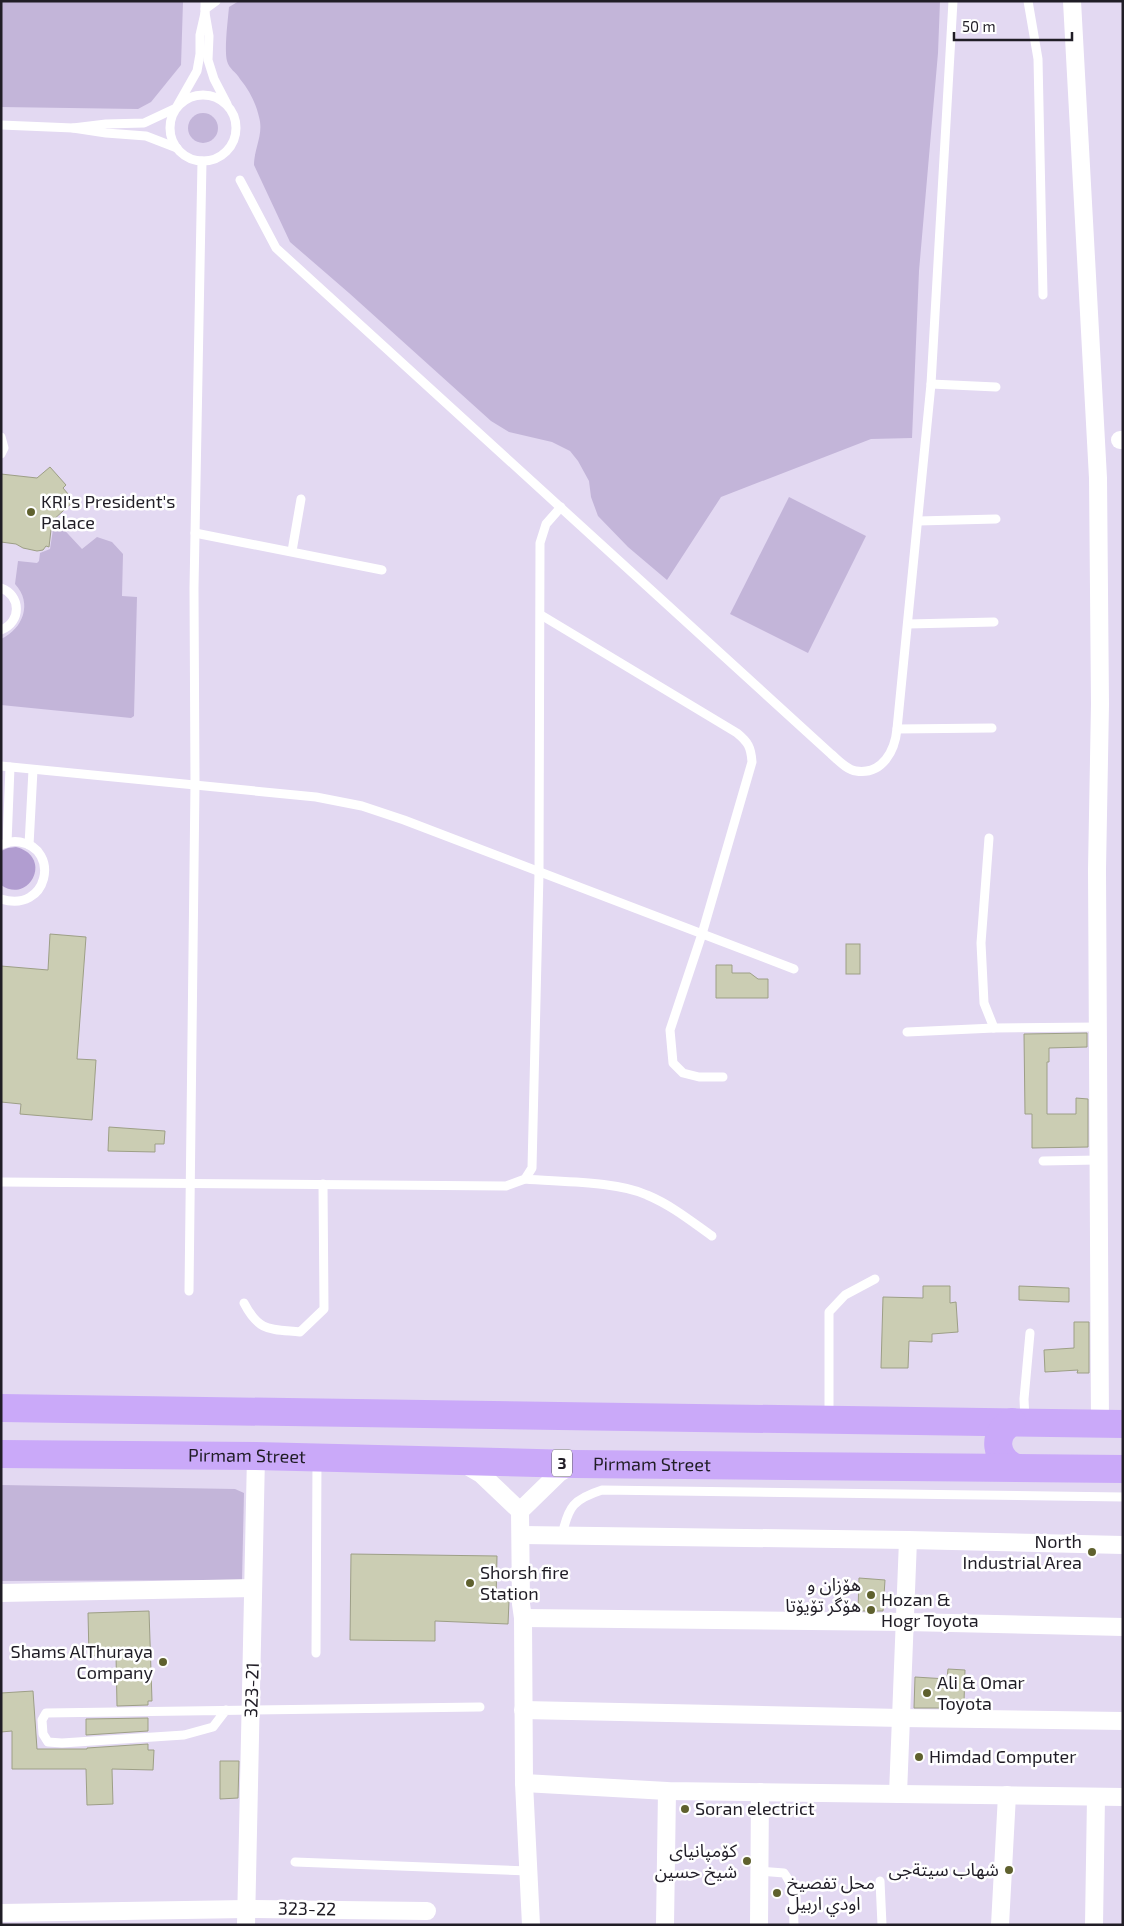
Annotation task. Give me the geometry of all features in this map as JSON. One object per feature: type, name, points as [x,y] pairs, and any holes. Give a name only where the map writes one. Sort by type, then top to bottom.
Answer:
[{"type":"highway","points":[[1,1408],[1111,1424]]},
{"type":"highway","points":[[1017,1468],[1005,1461],[998,1450],[999,1437],[1006,1426],[1019,1422]]},
{"type":"highway","name":"Pirmam Street","points":[[1,1454],[318,1457],[575,1464],[604,1477],[1017,1468],[1123,1469]]},
{"type":"street","points":[[1072,1],[1098,478],[1100,704],[1096,870],[1098,1160],[1111,1424]]},
{"type":"street","name":"323-21","points":[[246,1917],[256,1456]]},
{"type":"street","points":[[460,1462],[481,1474],[520,1511],[522,1535],[521,1604],[523,1618],[522,1710],[531,1925]]},
{"type":"street","points":[[520,1511],[559,1473],[575,1464]]},
{"type":"street","points":[[522,1535],[1123,1544]]},
{"type":"street","points":[[898,1794],[908,1540]]},
{"type":"street","points":[[1,1593],[253,1588]]},
{"type":"street","points":[[523,1618],[906,1622],[1123,1627]]},
{"type":"street","points":[[522,1710],[1123,1721]]},
{"type":"street","points":[[524,1783],[667,1791],[1123,1797]]},
{"type":"street","points":[[665,1925],[667,1791]]},
{"type":"street","points":[[759,1925],[760,1792]]},
{"type":"street","points":[[1000,1925],[1008,1795]]},
{"type":"street","points":[[1094,1925],[1096,1797]]},
{"type":"street","name":"323-22","points":[[1,1913],[246,1917],[427,1911]]},
{"type":"lane","points":[[205,8],[209,36],[208,60],[234,120],[235,129],[230,147],[214,159],[202,161],[185,156],[177,148],[172,139],[170,128],[171,117],[197,71],[200,54],[200,35],[205,8],[216,1]]},
{"type":"lane","points":[[240,180],[276,248],[844,765],[855,771],[876,768],[889,757],[896,739],[908,624],[931,384],[954,1]]},
{"type":"lane","points":[[1028,1],[1037,44],[1039,73],[1043,295]]},
{"type":"lane","points":[[73,128],[106,124],[144,123],[176,108],[184,100],[195,96],[206,95],[216,98],[224,103],[230,111]]},
{"type":"lane","points":[[1,125],[73,128],[146,136],[177,148]]},
{"type":"lane","points":[[189,1291],[195,784],[195,533],[202,161]]},
{"type":"lane","points":[[931,384],[996,387]]},
{"type":"lane","points":[[1,438],[4,448],[1,454]]},
{"type":"lane","points":[[292,551],[301,499]]},
{"type":"lane","points":[[525,1179],[532,1168],[539,873],[540,543],[546,524],[561,507]]},
{"type":"lane","points":[[918,521],[996,518]]},
{"type":"lane","points":[[195,533],[382,570]]},
{"type":"lane","points":[[1,588],[10,592],[14,598],[17,612],[10,625],[1,630]]},
{"type":"lane","points":[[541,615],[737,733],[748,742],[752,750],[752,762],[702,934],[670,1030],[673,1063],[683,1073],[723,1077]]},
{"type":"lane","points":[[908,624],[994,622]]},
{"type":"lane","points":[[897,729],[992,728]]},
{"type":"lane","points":[[1,899],[11,902],[30,898],[43,884],[45,875],[41,856],[29,845],[15,841],[4,844],[6,767],[316,796],[362,806],[430,830],[794,969]]},
{"type":"lane","points":[[29,845],[33,770]]},
{"type":"lane","points":[[989,838],[981,943],[984,1003],[994,1028]]},
{"type":"lane","points":[[907,1032],[994,1028],[1097,1027]]},
{"type":"lane","points":[[1043,1161],[1098,1160]]},
{"type":"lane","points":[[1,1182],[506,1186],[525,1179],[611,1186],[646,1194],[679,1212],[712,1236]]},
{"type":"lane","points":[[244,1303],[250,1315],[265,1328],[300,1332],[324,1309],[323,1184]]},
{"type":"lane","points":[[829,1419],[829,1312],[844,1295],[875,1279]]},
{"type":"lane","points":[[1019,1422],[1024,1399],[1030,1333]]},
{"type":"lane","points":[[316,1653],[318,1457]]},
{"type":"lane","points":[[562,1536],[566,1516],[575,1503],[604,1477],[1123,1497]]},
{"type":"lane","points":[[226,1710],[213,1727],[184,1735],[62,1744],[48,1742],[43,1734],[42,1720],[46,1713],[226,1710],[480,1707]]},
{"type":"lane","points":[[295,1862],[529,1871]]},
{"type":"lane","points":[[760,1871],[784,1873],[790,1880],[793,1891],[794,1925]]},
{"type":"lane","points":[[880,1881],[882,1925]]},
{"type":"shaded area","points":[[1,1],[183,1],[181,65],[151,102],[138,109],[1,107]]},
{"type":"shaded area","points":[[239,1],[940,1],[938,53],[919,271],[912,438],[871,439],[721,497],[667,580],[628,547],[598,516],[591,497],[589,481],[570,451],[552,442],[509,432],[491,421],[290,242],[254,165],[260,135],[260,123],[256,107],[252,97],[227,61],[226,42],[229,7]]},
{"type":"shaded area","points":[[203,113],[209,114],[217,122],[217,134],[209,142],[203,143],[197,142],[189,134],[188,128],[189,122],[197,114]]},
{"type":"shaded area","points":[[789,497],[866,536],[808,653],[730,614]]},
{"type":"shaded area","points":[[56,521],[82,549],[97,537],[112,542],[123,554],[122,596],[137,597],[134,716],[131,718],[1,705],[1,639],[15,629],[23,615],[24,607],[20,591],[15,584],[18,561],[37,563],[39,561],[40,553],[50,549],[54,523]]},
{"type":"shaded area","points":[[16,847],[27,852],[34,860],[35,869],[33,877],[28,884],[20,889],[11,890],[1,885],[1,851]]},
{"type":"shaded area","points":[[1,1485],[235,1489],[244,1493],[242,1580],[1,1581]]},
{"type":"building","name":"KRI's President's Palace","points":[[50,467],[66,485],[63,488],[74,501],[52,521],[49,547],[46,546],[43,550],[37,551],[23,548],[16,544],[1,542],[1,474],[37,478]]},
{"type":"building","points":[[50,934],[86,937],[77,1059],[96,1060],[92,1120],[20,1114],[21,1104],[1,1102],[1,966],[48,970]]},
{"type":"building","points":[[846,944],[860,944],[860,974],[846,974]]},
{"type":"building","points":[[716,965],[732,965],[732,973],[750,973],[758,979],[768,979],[768,998],[716,998]]},
{"type":"building","points":[[1087,1033],[1087,1047],[1049,1048],[1049,1062],[1047,1062],[1047,1114],[1076,1114],[1076,1098],[1088,1099],[1088,1147],[1032,1148],[1032,1114],[1025,1114],[1024,1034]]},
{"type":"building","points":[[109,1127],[165,1131],[164,1144],[155,1144],[155,1152],[108,1151]]},
{"type":"building","points":[[923,1286],[950,1286],[950,1303],[956,1302],[958,1332],[932,1334],[932,1342],[909,1341],[908,1368],[881,1368],[883,1297],[923,1298]]},
{"type":"building","points":[[1019,1286],[1069,1288],[1069,1302],[1019,1300]]},
{"type":"building","points":[[1074,1322],[1089,1322],[1089,1373],[1077,1373],[1078,1370],[1045,1372],[1044,1350],[1074,1348]]},
{"type":"building","points":[[351,1554],[497,1556],[496,1600],[509,1601],[508,1624],[435,1621],[435,1641],[350,1640]]},
{"type":"building","name":"هۆزان و هۆگر تۆیۆتا","points":[[859,1578],[885,1580],[883,1611],[858,1611]]},
{"type":"building","points":[[149,1611],[152,1701],[148,1701],[148,1705],[117,1706],[116,1655],[89,1656],[88,1613]]},
{"type":"building","points":[[948,1669],[965,1670],[964,1702],[940,1701],[940,1708],[914,1708],[915,1677],[947,1679]]},
{"type":"building","points":[[33,1691],[37,1749],[87,1749],[148,1744],[148,1750],[154,1750],[153,1770],[112,1769],[113,1804],[87,1805],[86,1769],[12,1769],[12,1731],[1,1732],[1,1693]]},
{"type":"building","points":[[148,1718],[148,1731],[86,1735],[86,1719]]},
{"type":"building","points":[[220,1761],[239,1761],[238,1798],[220,1799]]},
{"type":"place","name":"KRI's President's Palace","points":[[31,512]]},
{"type":"place","name":"North Industrial Area","points":[[1092,1552]]},
{"type":"place","name":"Shorsh fire Station","points":[[470,1583]]},
{"type":"place","name":"هۆزان و هۆگر تۆیۆتا","points":[[871,1595]]},
{"type":"place","name":"Hozan & Hogr Toyota","points":[[871,1610]]},
{"type":"place","name":"Shams AlThuraya Company","points":[[163,1662]]},
{"type":"place","name":"Ali & Omar Toyota","points":[[927,1693]]},
{"type":"place","name":"Himdad Computer","points":[[919,1757]]},
{"type":"place","name":"Soran electrict","points":[[685,1809]]},
{"type":"place","name":"کۆمپانیای شیخ حسین","points":[[747,1861]]},
{"type":"place","name":"شهاب سيتةجى","points":[[1009,1870]]},
{"type":"place","name":"محل تفصيخ اودي اربيل","points":[[777,1893]]}]
